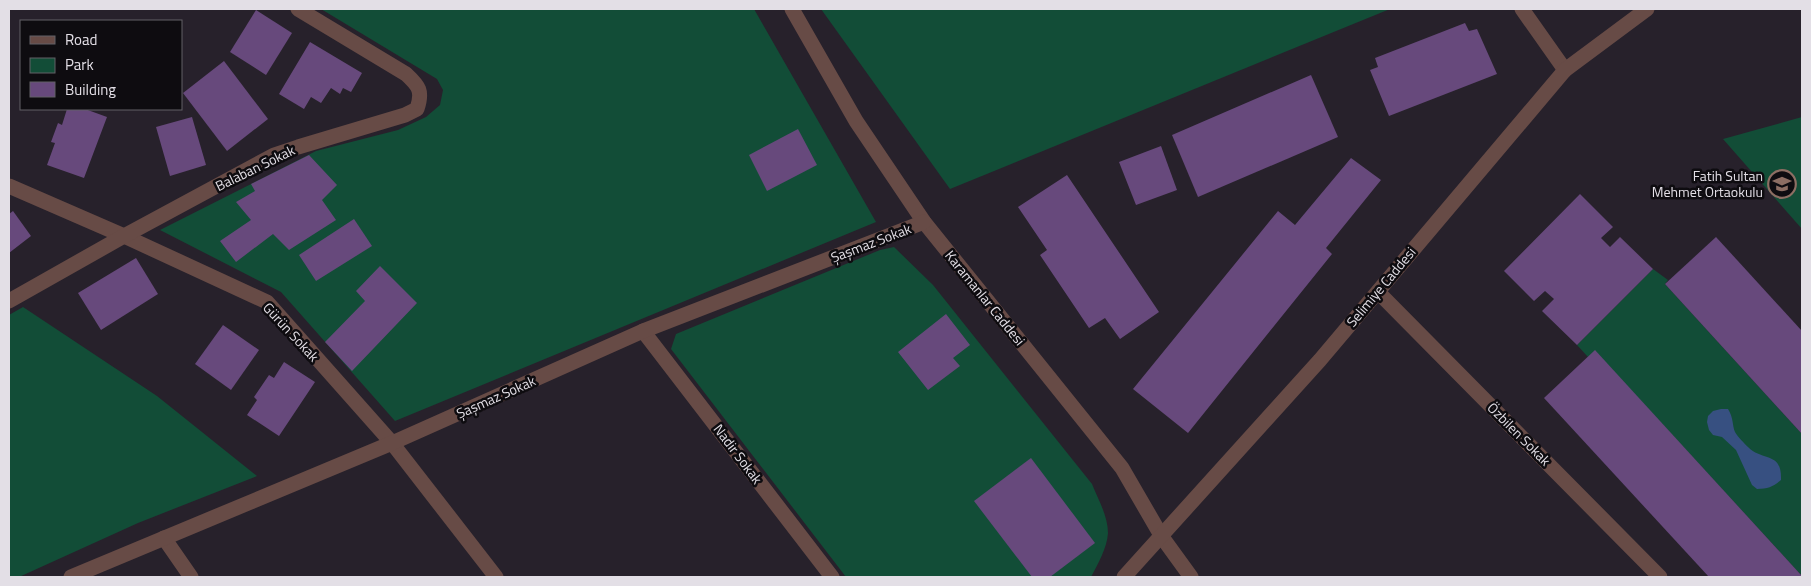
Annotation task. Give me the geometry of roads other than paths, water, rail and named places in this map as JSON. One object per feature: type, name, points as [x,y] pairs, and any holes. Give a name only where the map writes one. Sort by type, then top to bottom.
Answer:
[{"type":"street","name":"Balaban Sokak","points":[[9,302],[124,236],[274,155],[298,146],[405,115],[417,109],[421,97],[417,84],[406,74],[298,9]]},
{"type":"street","name":"Karamanlar Caddesi","points":[[792,9],[856,121],[924,222],[1122,468],[1162,537],[1191,577]]},
{"type":"street","points":[[1522,9],[1565,70]]},
{"type":"street","name":"Selimiye Caddesi","points":[[1124,577],[1313,367],[1565,70],[1648,9]]},
{"type":"street","name":"Gürün Sokak","points":[[9,186],[124,236],[267,302],[392,443],[496,577]]},
{"type":"street","name":"Şaşmaz Sokak","points":[[70,577],[392,443],[643,331],[924,222]]},
{"type":"street","name":"Özbilen Sokak","points":[[1378,292],[1660,577]]},
{"type":"street","name":"Nadir Sokak","points":[[643,331],[832,577]]},
{"type":"street","points":[[164,538],[191,577]]},
{"type":"water","points":[[1728,409],[1735,432],[1748,447],[1754,452],[1775,461],[1780,471],[1781,480],[1764,489],[1757,489],[1752,485],[1736,450],[1722,437],[1713,435],[1709,430],[1708,416],[1713,411]]},
{"type":"place","name":"Fatih Sultan Mehmet Ortaokulu","points":[[1782,184]]}]
